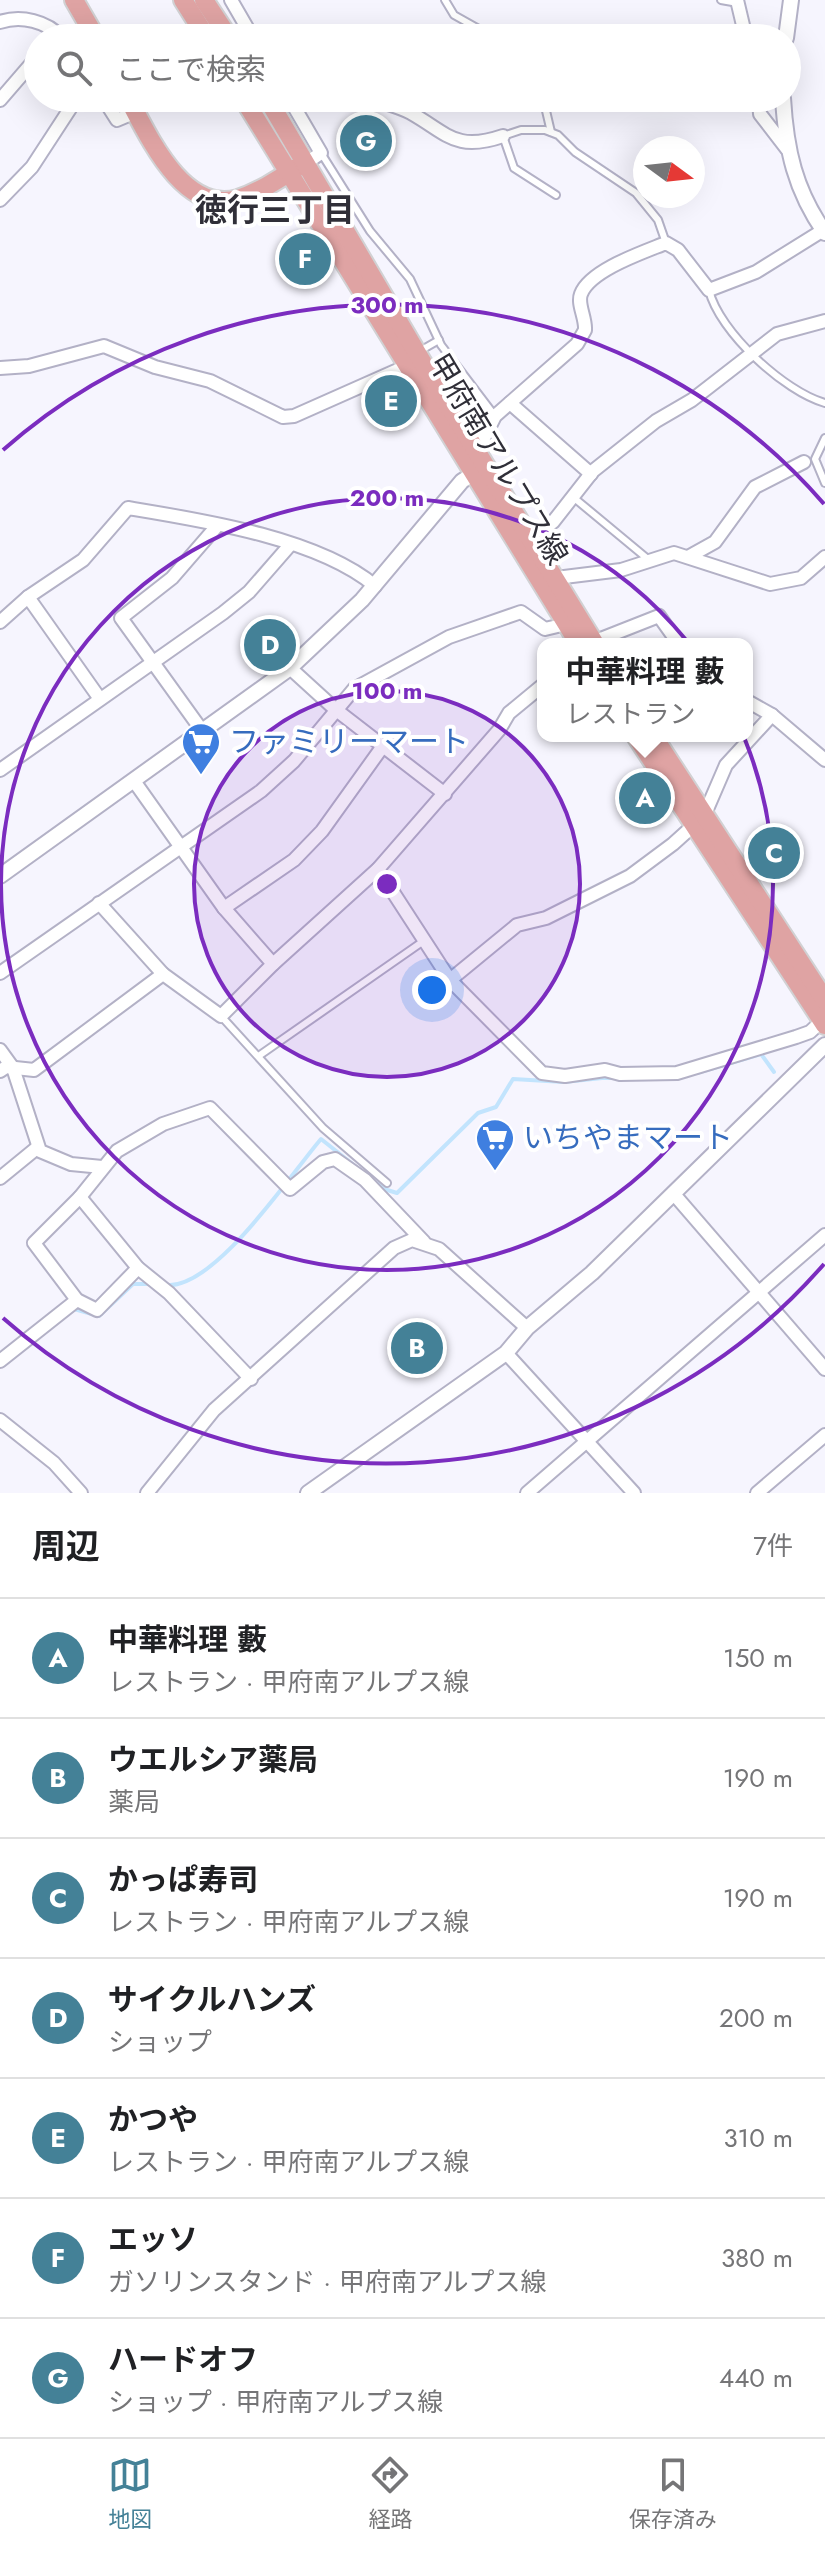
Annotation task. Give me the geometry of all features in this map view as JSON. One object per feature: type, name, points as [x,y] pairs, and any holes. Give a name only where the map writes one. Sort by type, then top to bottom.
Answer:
[{"type":"main road","points":[[183,0],[198,24]]},
{"type":"main road","points":[[204,0],[220,24]]},
{"type":"main road","points":[[78,3],[89,24]]},
{"type":"main road","points":[[136,112],[176,178],[195,192],[235,200],[313,158]]},
{"type":"main road","name":"甲府南アルプス線","points":[[251,112],[288,174],[413,359],[479,464],[532,538],[586,638]]},
{"type":"main road","name":"甲府南アルプス線","points":[[278,112],[313,158],[413,359]]},
{"type":"main road","name":"甲府南アルプス線","points":[[479,464],[566,624],[583,638]]},
{"type":"main road","points":[[640,742],[825,1000]]},
{"type":"main road","points":[[656,742],[698,821],[824,1022]]},
{"type":"street","points":[[231,0],[245,24]]},
{"type":"street","points":[[788,24],[791,0]]},
{"type":"street","points":[[738,2],[743,24]]},
{"type":"street","points":[[0,22],[23,18],[35,24]]},
{"type":"street","points":[[0,100],[24,72]]},
{"type":"street","points":[[0,200],[32,167],[68,112]]},
{"type":"street","points":[[112,112],[117,120],[125,112]]},
{"type":"street","points":[[295,112],[313,158]]},
{"type":"street","points":[[408,112],[450,139],[469,144],[503,136]]},
{"type":"street","points":[[760,112],[787,149]]},
{"type":"street","points":[[0,876],[290,668],[375,586],[479,464],[495,416],[577,344],[585,330],[579,302],[581,292],[591,281],[624,260],[666,243],[678,250],[709,290],[756,272],[824,231],[800,192],[787,149],[784,112]]},
{"type":"street","points":[[532,538],[553,522],[591,474],[656,421],[692,400],[777,334],[825,321]]},
{"type":"street","points":[[0,368],[29,366],[104,346],[155,367],[210,381],[283,417],[294,416],[413,359]]},
{"type":"street","points":[[510,403],[591,474]]},
{"type":"street","points":[[688,557],[715,542],[755,487],[804,462]]},
{"type":"street","points":[[0,622],[28,597],[83,560],[128,508],[217,526],[336,559],[375,586]]},
{"type":"street","points":[[203,732],[121,618],[172,578],[217,526]]},
{"type":"street","points":[[0,770],[240,599],[290,545]]},
{"type":"street","points":[[556,578],[591,575],[651,562],[674,553],[770,584],[801,578],[825,557]]},
{"type":"street","points":[[28,597],[100,699]]},
{"type":"street","points":[[0,973],[261,791],[294,761],[354,689],[449,637],[521,612],[545,629],[566,624]]},
{"type":"street","points":[[602,638],[659,616],[675,638]]},
{"type":"street","points":[[290,668],[335,709],[445,794]]},
{"type":"street","points":[[99,903],[163,974],[221,1016],[273,964],[378,869],[445,794],[509,713],[537,690]]},
{"type":"street","points":[[753,704],[772,715],[825,760]]},
{"type":"street","points":[[753,736],[772,715]]},
{"type":"street","points":[[450,980],[517,925],[546,918],[630,876],[698,821],[726,765],[747,742]]},
{"type":"street","points":[[224,908],[294,860],[322,831],[383,746]]},
{"type":"street","points":[[134,781],[224,908],[273,964]]},
{"type":"street","points":[[378,869],[450,980],[542,1073],[565,1076],[605,1070],[620,1074],[677,1073],[796,1037],[824,1022]]},
{"type":"street","points":[[6,1069],[34,1070],[163,974]]},
{"type":"street","points":[[308,1493],[506,1353],[527,1328],[592,1273],[825,1045]]},
{"type":"street","points":[[0,1050],[38,1147],[52,1159],[102,1167]]},
{"type":"street","points":[[138,1268],[97,1310],[77,1300],[34,1243],[80,1197],[117,1151],[163,1124],[210,1108],[290,1189],[323,1162],[335,1159],[365,1180],[424,1242]]},
{"type":"street","points":[[0,1178],[38,1147]]},
{"type":"street","points":[[673,1193],[825,1369]]},
{"type":"street","points":[[80,1197],[138,1268],[169,1293],[251,1379]]},
{"type":"street","points":[[527,1493],[825,1235]]},
{"type":"street","points":[[147,1493],[214,1410],[394,1248],[412,1240],[439,1249],[527,1328]]},
{"type":"street","points":[[0,1361],[77,1300]]},
{"type":"street","points":[[506,1353],[634,1493]]},
{"type":"street","points":[[0,1420],[54,1463],[81,1493]]},
{"type":"street","points":[[757,1493],[825,1435]]},
{"type":"lane","points":[[456,0],[447,3],[454,15],[470,24]]},
{"type":"lane","points":[[721,0],[738,2]]},
{"type":"lane","points":[[546,112],[551,132]]},
{"type":"lane","points":[[556,195],[514,168],[503,136],[521,130],[551,132],[636,193],[658,220],[666,243]]},
{"type":"lane","points":[[313,158],[410,279],[439,340],[495,416]]},
{"type":"lane","points":[[709,290],[723,324],[751,356],[811,399],[825,403]]},
{"type":"lane","points":[[413,359],[439,340]]},
{"type":"lane","points":[[825,438],[815,459],[825,483]]},
{"type":"lane","points":[[573,497],[651,562]]},
{"type":"lane","points":[[260,1055],[425,940]]},
{"type":"lane","points":[[221,1016],[260,1055],[323,1128],[387,1183]]},
{"type":"waterway","points":[[697,1073],[761,1054],[774,1072]]},
{"type":"waterway","points":[[165,1285],[184,1282],[206,1270],[228,1251],[271,1203],[321,1139],[384,1189],[397,1193],[478,1113],[496,1107],[513,1079],[564,1082],[602,1078],[676,1078]]},
{"type":"waterway","points":[[56,1323],[74,1309],[99,1316],[133,1284],[152,1284]]},
{"type":"place","name":"ハードオフ","points":[[366,141]]},
{"type":"place","name":"エッソ","points":[[305,259]]},
{"type":"place","name":"かつや","points":[[391,401]]},
{"type":"place","name":"サイクルハンズ","points":[[270,645]]},
{"type":"place","name":"ファミリーマート","points":[[201,776]]},
{"type":"place","name":"中華料理 藪","points":[[645,798]]},
{"type":"place","name":"かっぱ寿司","points":[[774,853]]},
{"type":"place","name":"いちやまマート","points":[[495,1172]]},
{"type":"place","name":"ウエルシア薬局","points":[[417,1348]]},
{"type":"district","name":"徳行三丁目","points":[[275,210]]}]
